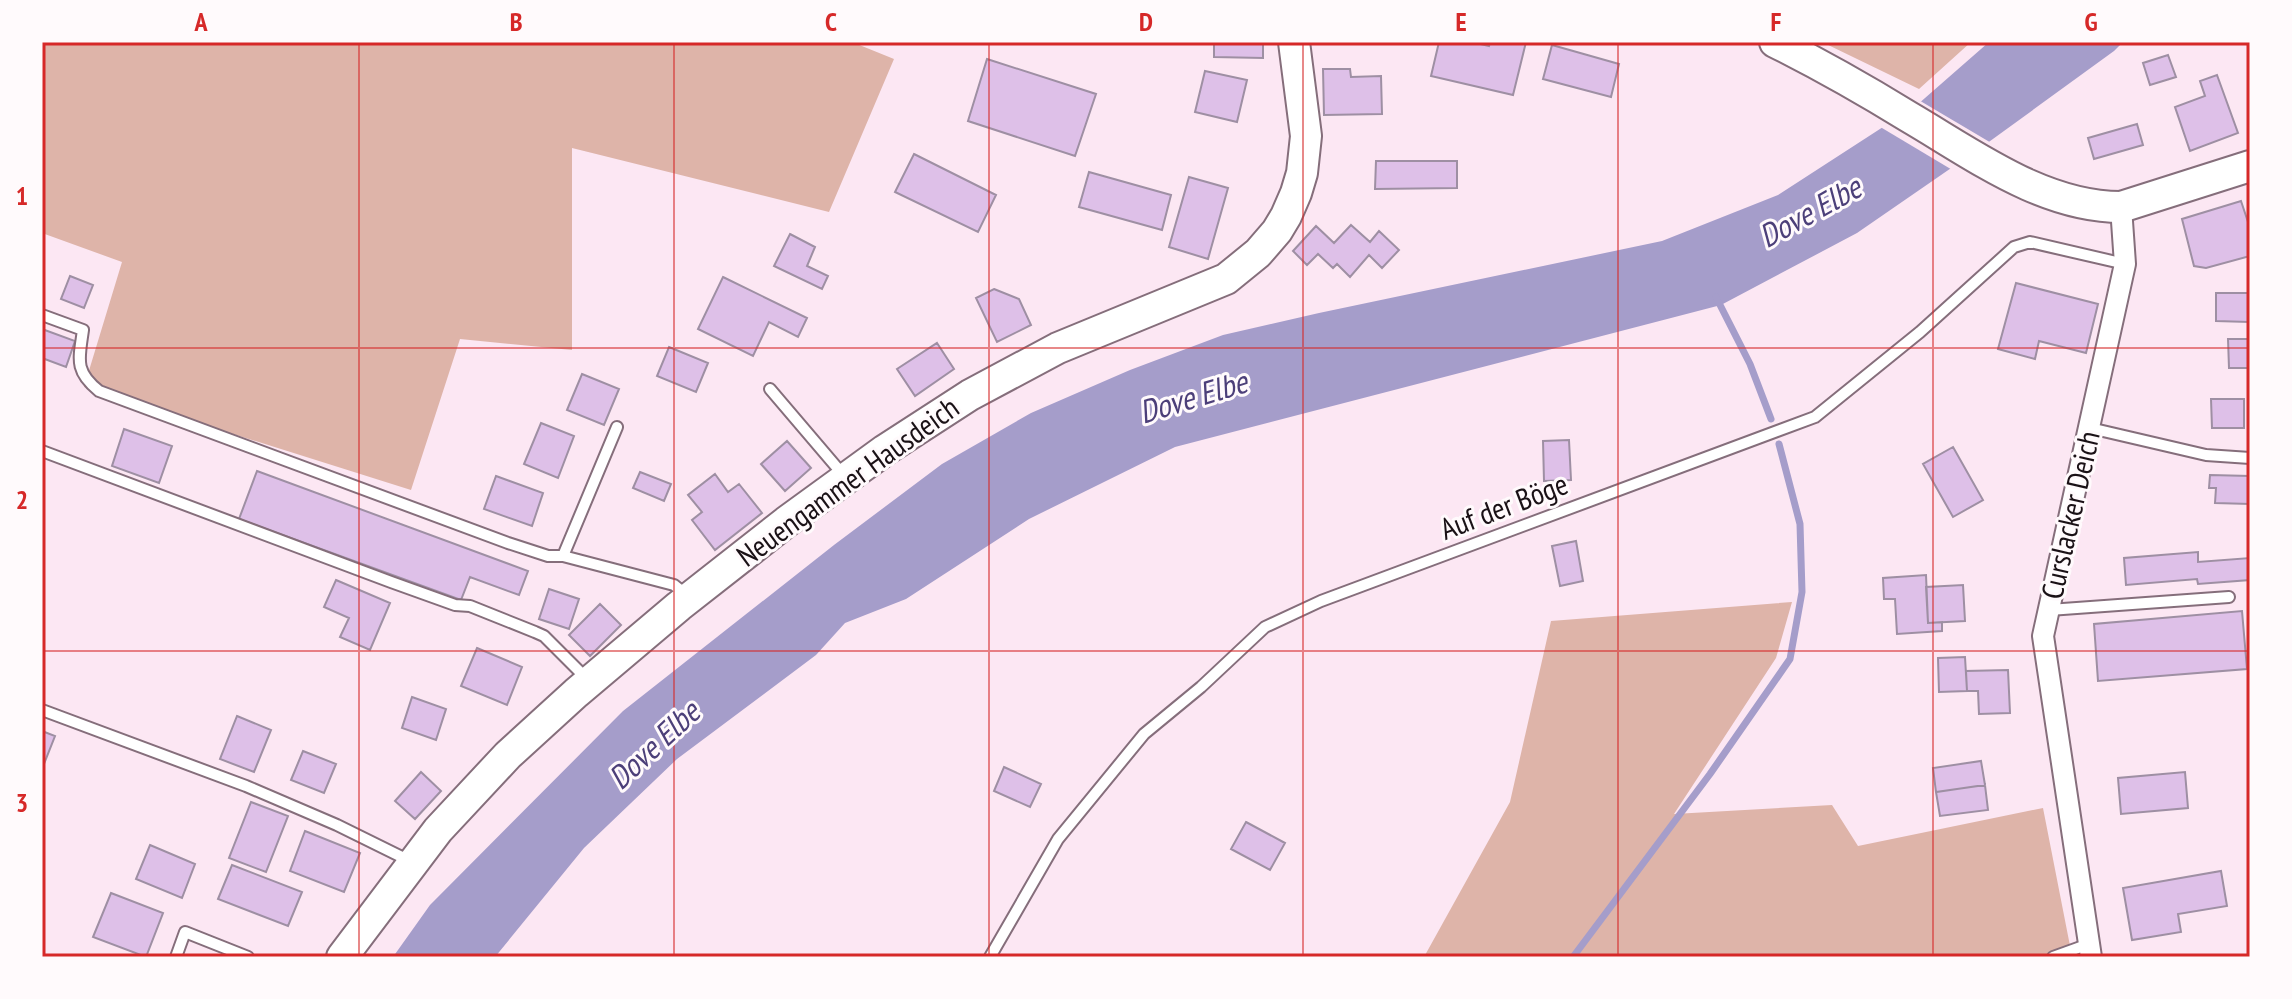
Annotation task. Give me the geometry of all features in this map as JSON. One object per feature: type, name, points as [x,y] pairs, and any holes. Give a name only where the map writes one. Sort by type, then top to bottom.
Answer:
[{"type":"street","name":"Neuengammer Hausdeich","points":[[342,957],[438,830],[508,755],[690,598],[786,522],[906,435],[970,395],[1058,348],[1226,279],[1258,253],[1286,216],[1302,173],[1306,136],[1294,42]]},
{"type":"street","points":[[1775,42],[1824,67],[1990,165],[2034,187],[2077,202],[2121,207],[2250,166]]},
{"type":"street","name":"Curslacker Deich","points":[[2090,951],[2043,636],[2125,264],[2121,207]]},
{"type":"lane","name":"Auf der Böge","points":[[990,957],[1058,839],[1144,734],[1201,687],[1265,627],[1321,601],[1815,417],[1920,332],[2014,247],[2030,242],[2125,264]]},
{"type":"lane","points":[[42,315],[83,330],[79,365],[84,377],[99,391],[508,543],[548,556],[563,556],[674,585],[690,598]]},
{"type":"lane","points":[[770,389],[846,478]]},
{"type":"lane","points":[[563,556],[617,427]]},
{"type":"lane","points":[[2090,428],[2206,455],[2250,458]]},
{"type":"lane","points":[[42,451],[416,591],[455,605],[470,606],[535,632],[544,636],[590,682]]},
{"type":"lane","points":[[2049,610],[2229,597]]},
{"type":"lane","points":[[42,710],[246,786],[337,825],[414,863]]},
{"type":"lane","points":[[176,957],[185,932],[248,957]]},
{"type":"lane","points":[[2053,957],[2090,951]]},
{"type":"shaded area","points":[[42,42],[852,42],[894,59],[829,212],[572,148],[572,350],[460,339],[411,490],[84,387],[122,262],[42,233]]},
{"type":"shaded area","points":[[1822,42],[1971,42],[1919,89]]},
{"type":"shaded area","points":[[1792,602],[1776,658],[1674,814],[1832,805],[1858,846],[2043,808],[2071,951],[2036,957],[1424,957],[1510,802],[1551,621]]},
{"type":"water","name":"Dove Elbe","points":[[1989,42],[2123,42],[1986,144],[1857,233],[1721,305],[1175,447],[1029,519],[906,599],[845,623],[816,655],[677,759],[584,848],[495,957],[393,957],[430,905],[623,711],[942,464],[1031,413],[1130,370],[1223,335],[1662,241],[1778,195],[1917,105]]},
{"type":"pier","points":[[1917,99],[1993,144],[1954,171],[1877,125]]},
{"type":"building","points":[[1214,42],[1263,42],[1263,58],[1214,57]]},
{"type":"building","points":[[1439,42],[1472,42],[1489,46],[1490,42],[1526,42],[1513,95],[1431,76]]},
{"type":"building","points":[[1552,45],[1619,64],[1611,97],[1543,79]]},
{"type":"building","points":[[2168,55],[2176,77],[2150,85],[2143,63]]},
{"type":"building","points":[[987,59],[1096,94],[1075,156],[968,121]]},
{"type":"building","points":[[1323,69],[1350,69],[1351,77],[1381,76],[1382,114],[1324,115]]},
{"type":"building","points":[[1205,71],[1247,80],[1237,122],[1195,112]]},
{"type":"building","points":[[2217,75],[2238,133],[2190,151],[2175,107],[2205,96],[2200,81]]},
{"type":"building","points":[[2137,124],[2143,145],[2094,159],[2088,138]]},
{"type":"building","points":[[914,154],[996,195],[978,232],[895,192]]},
{"type":"building","points":[[1376,161],[1457,161],[1457,188],[1375,189]]},
{"type":"building","points":[[1089,172],[1171,195],[1162,230],[1079,207]]},
{"type":"building","points":[[1189,177],[1228,188],[1208,259],[1169,247]]},
{"type":"building","points":[[2241,201],[2250,228],[2250,256],[2206,268],[2194,266],[2182,219]]},
{"type":"building","points":[[1351,225],[1370,242],[1379,231],[1399,250],[1382,268],[1369,255],[1350,277],[1337,264],[1333,268],[1318,254],[1307,265],[1293,251],[1316,226],[1334,243]]},
{"type":"building","points":[[790,234],[815,247],[807,266],[828,276],[822,289],[774,266]]},
{"type":"building","points":[[70,276],[93,285],[84,308],[61,299]]},
{"type":"building","points":[[723,277],[807,318],[798,337],[769,322],[753,356],[698,329]]},
{"type":"building","points":[[2016,283],[2098,304],[2086,353],[2039,341],[2035,359],[1998,349]]},
{"type":"building","points":[[994,289],[1019,299],[1031,325],[997,342],[976,298]]},
{"type":"building","points":[[2216,293],[2250,293],[2249,322],[2216,321]]},
{"type":"building","points":[[42,329],[75,341],[66,367],[42,358]]},
{"type":"building","points":[[2228,339],[2250,339],[2250,368],[2229,368]]},
{"type":"building","points":[[937,343],[954,369],[915,396],[897,369]]},
{"type":"building","points":[[669,347],[708,363],[696,392],[657,376]]},
{"type":"building","points":[[582,374],[619,389],[604,425],[567,410]]},
{"type":"building","points":[[2211,399],[2244,399],[2244,428],[2212,428]]},
{"type":"building","points":[[541,423],[574,436],[558,478],[524,464]]},
{"type":"building","points":[[124,429],[172,446],[159,483],[112,466]]},
{"type":"building","points":[[1569,440],[1571,480],[1544,481],[1543,441]]},
{"type":"building","points":[[787,441],[811,468],[785,491],[761,464]]},
{"type":"building","points":[[1953,447],[1983,500],[1953,517],[1923,464]]},
{"type":"building","points":[[257,471],[528,571],[519,595],[470,577],[461,600],[239,519]]},
{"type":"building","points":[[640,472],[671,484],[664,501],[633,488]]},
{"type":"building","points":[[715,474],[728,492],[739,484],[762,513],[715,550],[692,520],[702,512],[688,495]]},
{"type":"building","points":[[2210,475],[2250,476],[2250,504],[2215,503],[2216,488],[2209,488]]},
{"type":"building","points":[[496,476],[543,493],[532,526],[484,509]]},
{"type":"building","points":[[1576,541],[1583,581],[1560,586],[1552,546]]},
{"type":"building","points":[[2198,552],[2198,562],[2250,558],[2250,580],[2198,584],[2197,579],[2126,585],[2124,558]]},
{"type":"building","points":[[1926,575],[1928,623],[1942,622],[1942,631],[1897,634],[1895,599],[1884,599],[1883,578]]},
{"type":"building","points":[[336,580],[390,603],[370,650],[340,637],[349,618],[324,607]]},
{"type":"building","points":[[1963,585],[1965,621],[1928,623],[1926,587]]},
{"type":"building","points":[[549,589],[579,599],[569,629],[539,619]]},
{"type":"building","points":[[600,604],[621,625],[590,656],[569,635]]},
{"type":"building","points":[[2242,611],[2247,669],[2098,681],[2094,624]]},
{"type":"building","points":[[477,648],[522,667],[507,705],[461,686]]},
{"type":"building","points":[[1965,657],[1967,691],[1939,692],[1938,658]]},
{"type":"building","points":[[2008,670],[2010,713],[1979,714],[1978,691],[1967,691],[1966,671]]},
{"type":"building","points":[[412,697],[446,709],[436,740],[402,728]]},
{"type":"building","points":[[237,716],[271,730],[254,772],[220,759]]},
{"type":"building","points":[[42,731],[55,736],[42,769]]},
{"type":"building","points":[[303,751],[336,764],[324,793],[291,780]]},
{"type":"building","points":[[1981,761],[1985,785],[1936,792],[1933,768]]},
{"type":"building","points":[[1004,767],[1041,784],[1030,807],[994,791]]},
{"type":"building","points":[[421,772],[441,791],[415,819],[395,801]]},
{"type":"building","points":[[2185,772],[2188,808],[2121,814],[2118,778]]},
{"type":"building","points":[[1985,785],[1988,810],[1940,816],[1936,792]]},
{"type":"building","points":[[251,802],[288,816],[266,872],[229,858]]},
{"type":"building","points":[[1246,822],[1285,843],[1270,870],[1231,849]]},
{"type":"building","points":[[305,831],[360,853],[344,892],[290,871]]},
{"type":"building","points":[[150,845],[195,864],[182,898],[136,879]]},
{"type":"building","points":[[232,865],[302,892],[288,926],[218,899]]},
{"type":"building","points":[[2221,871],[2227,906],[2178,914],[2181,932],[2132,940],[2123,888]]},
{"type":"building","points":[[111,893],[163,913],[146,957],[93,937]]},
{"type":"waterway","points":[[1716,297],[1750,364],[1771,419]]},
{"type":"waterway","points":[[1573,957],[1710,774],[1790,659],[1802,592],[1800,524],[1779,444]]}]
